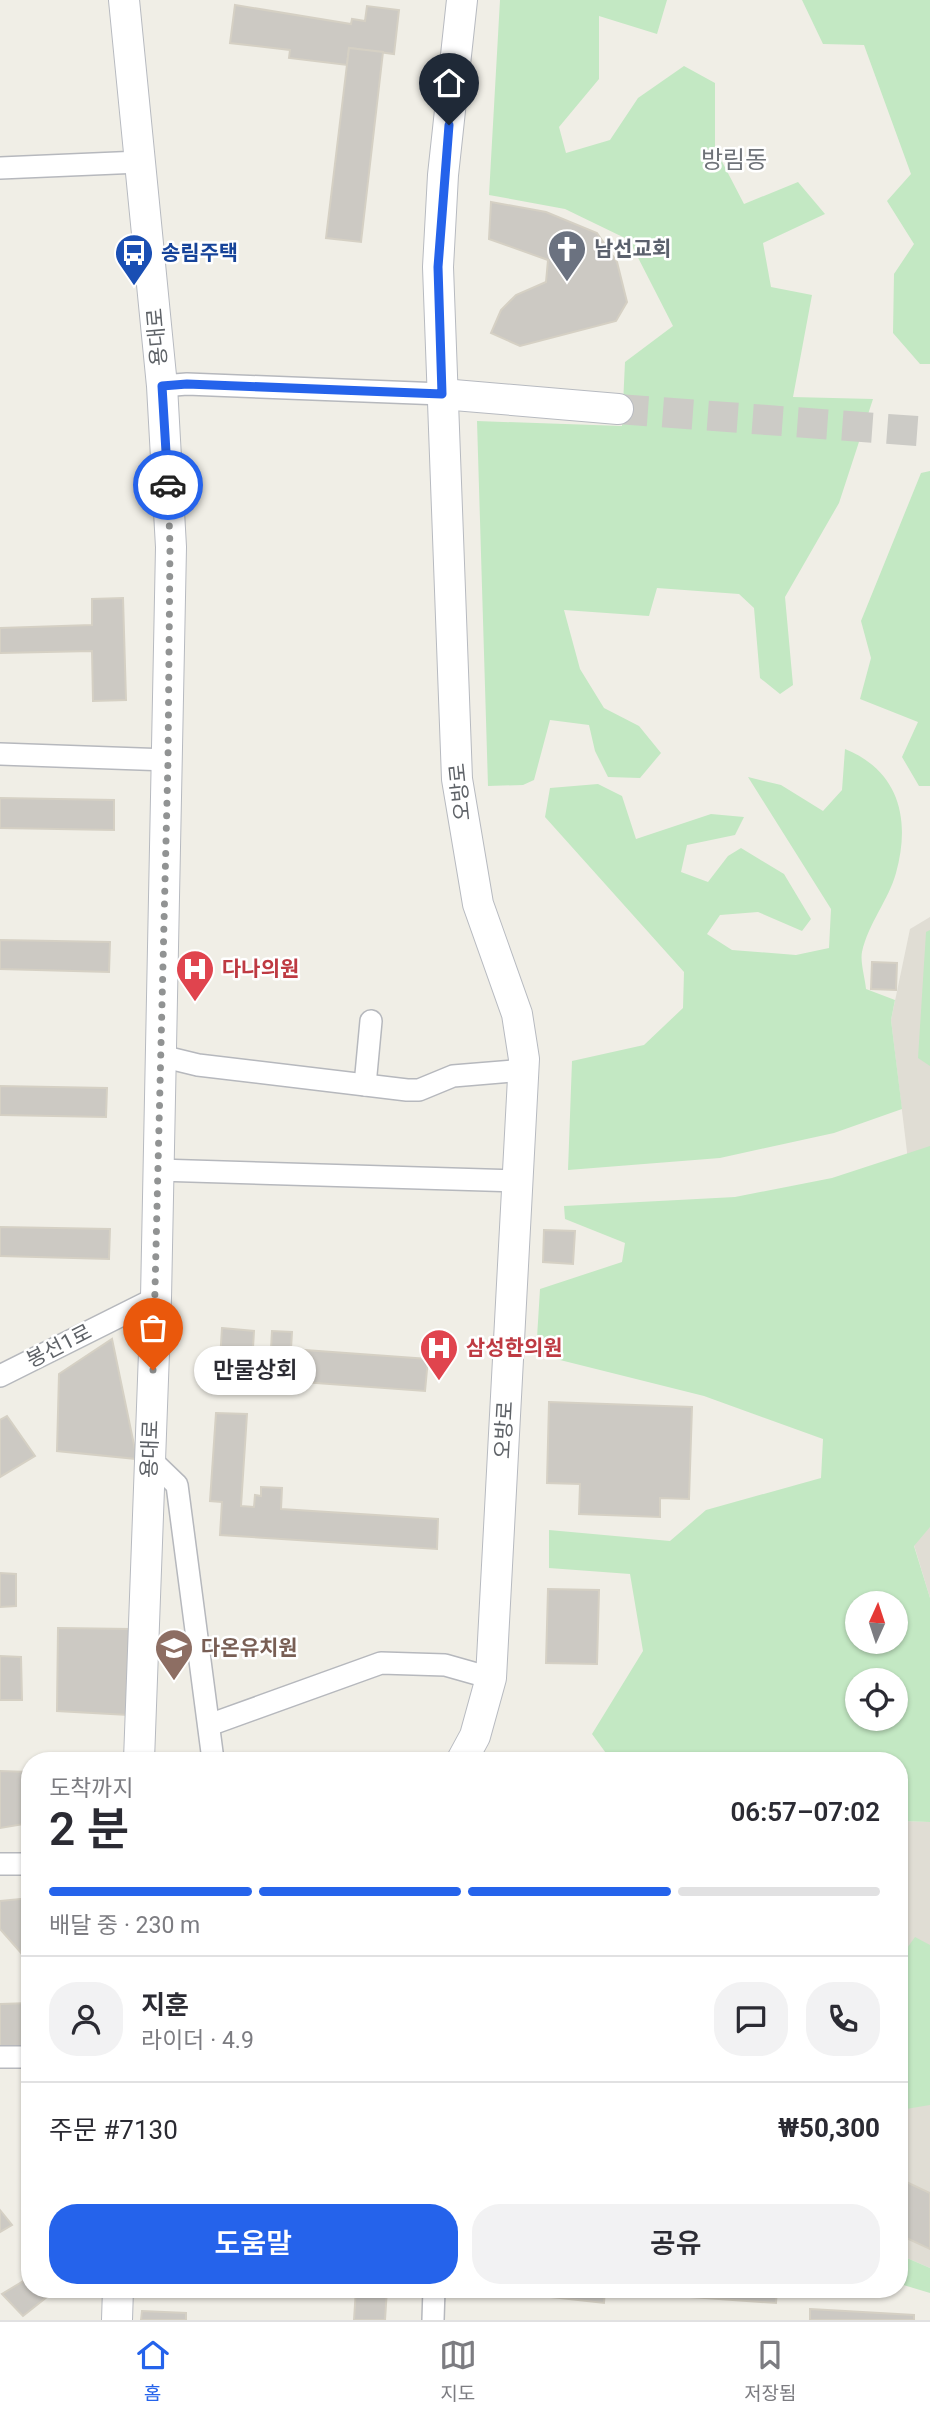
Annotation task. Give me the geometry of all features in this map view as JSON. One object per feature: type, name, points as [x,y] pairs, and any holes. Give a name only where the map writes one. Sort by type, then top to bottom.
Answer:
[{"type":"street","name":"용대로","points":[[124,0],[162,386],[170,547],[156,1298],[139,1752]]},
{"type":"street","name":"오방로","points":[[462,0],[440,223],[442,394],[457,779],[478,904],[517,1014],[523,1040],[524,1069],[491,1678],[475,1736],[466,1752]]},
{"type":"street","points":[[0,168],[140,162]]},
{"type":"street","points":[[162,386],[187,384],[442,394],[618,409]]},
{"type":"street","points":[[0,754],[168,760]]},
{"type":"street","points":[[365,1085],[371,1021]]},
{"type":"street","points":[[161,1056],[198,1065],[419,1090],[453,1076],[524,1069]]},
{"type":"street","points":[[158,1170],[519,1181]]},
{"type":"street","name":"봉선1로","points":[[0,1376],[156,1298]]},
{"type":"street","points":[[150,1459],[177,1485],[213,1752]]},
{"type":"street","points":[[209,1725],[381,1663],[444,1665],[491,1678]]},
{"type":"street","points":[[0,1864],[21,1864]]},
{"type":"street","points":[[0,2057],[21,2057]]},
{"type":"street","points":[[117,2320],[118,2298]]},
{"type":"street","points":[[433,2320],[434,2298]]},
{"type":"shaded area","points":[[930,917],[930,1598],[914,1545],[907,1152],[891,1020],[910,929]]},
{"type":"shaded area","points":[[908,1821],[930,1822],[930,2268],[908,2258]]},
{"type":"green space","points":[[500,0],[667,0],[657,34],[599,16],[599,79],[559,127],[566,153],[610,140],[638,98],[684,66],[715,83],[715,148],[744,204],[798,182],[825,214],[763,243],[771,287],[812,295],[793,397],[873,399],[839,503],[785,597],[793,685],[780,694],[760,678],[754,608],[739,594],[657,588],[649,616],[564,610],[580,669],[604,708],[639,726],[661,753],[640,778],[608,777],[595,751],[589,725],[550,720],[534,780],[523,785],[488,786],[477,421],[622,426],[625,362],[673,326],[629,240],[565,209],[489,195]]},
{"type":"green space","points":[[802,0],[930,0],[930,364],[920,364],[893,333],[894,274],[914,244],[887,201],[911,174],[864,45],[823,44]]},
{"type":"green space","points":[[930,471],[930,786],[919,786],[902,757],[918,722],[860,699],[871,658],[861,621],[921,473]]},
{"type":"green space","points":[[845,749],[878,770],[889,784],[901,816],[902,834],[896,873],[869,931],[862,965],[866,989],[895,1000],[891,1020],[902,1109],[834,1133],[720,1158],[568,1170],[572,1061],[644,1045],[683,1008],[684,972],[545,817],[550,788],[598,784],[622,796],[636,839],[711,814],[744,817],[735,835],[687,845],[681,872],[708,882],[728,856],[741,848],[784,874],[811,919],[802,931],[758,912],[720,915],[707,934],[732,950],[796,955],[829,948],[831,909],[748,777],[781,785],[823,811],[842,790]]},
{"type":"green space","points":[[930,930],[930,1066],[918,1058],[926,932]]},
{"type":"green space","points":[[930,1146],[930,1527],[914,1546],[930,1598],[930,1822],[908,1821],[908,1752],[605,1752],[592,1734],[643,1651],[630,1574],[549,1568],[549,1530],[670,1541],[706,1510],[821,1478],[823,1439],[704,1396],[536,1354],[540,1289],[622,1262],[625,1243],[565,1219],[564,1206],[735,1197],[832,1178]]},
{"type":"green space","points":[[915,1937],[930,1945],[930,2105],[908,2109],[908,1947]]},
{"type":"green space","points":[[908,2258],[930,2268],[930,2293],[908,2286]]},
{"type":"building","points":[[235,5],[351,24],[352,19],[365,21],[367,6],[399,10],[394,54],[349,48],[347,65],[289,58],[290,50],[230,43]]},
{"type":"building","points":[[349,48],[383,52],[361,242],[326,238]]},
{"type":"building","points":[[491,202],[546,212],[597,233],[617,262],[627,302],[616,321],[520,346],[491,333],[501,310],[516,295],[546,282],[548,260],[489,239]]},
{"type":"building","points":[[123,598],[126,700],[93,701],[92,651],[0,653],[0,628],[92,625],[92,599]]},
{"type":"building","points":[[0,798],[114,800],[114,830],[0,828]]},
{"type":"building","points":[[0,940],[110,942],[109,972],[0,969]]},
{"type":"building","points":[[872,962],[897,963],[896,990],[871,989]]},
{"type":"building","points":[[0,1086],[107,1088],[106,1117],[0,1115]]},
{"type":"building","points":[[0,1227],[110,1229],[109,1259],[0,1256]]},
{"type":"building","points":[[544,1230],[575,1231],[573,1264],[543,1262]]},
{"type":"building","points":[[222,1328],[254,1331],[253,1348],[271,1349],[272,1331],[292,1332],[291,1349],[428,1359],[425,1391],[219,1376]]},
{"type":"building","points":[[112,1339],[137,1459],[57,1451],[59,1374]]},
{"type":"building","points":[[549,1402],[692,1407],[689,1499],[660,1498],[660,1517],[579,1514],[580,1484],[547,1483]]},
{"type":"building","points":[[216,1413],[247,1414],[241,1506],[254,1507],[255,1495],[261,1496],[261,1487],[282,1488],[281,1509],[438,1519],[437,1549],[220,1535],[222,1502],[210,1501]]},
{"type":"building","points":[[7,1416],[35,1456],[0,1477],[0,1420]]},
{"type":"building","points":[[0,1573],[16,1574],[16,1606],[0,1607]]},
{"type":"building","points":[[548,1589],[599,1590],[597,1664],[546,1663]]},
{"type":"building","points":[[58,1628],[131,1629],[128,1715],[57,1711]]},
{"type":"building","points":[[0,1656],[21,1657],[22,1700],[0,1700]]},
{"type":"building","points":[[0,1771],[21,1772],[21,1824],[0,1828]]},
{"type":"building","points":[[21,1899],[21,1953],[0,1929],[0,1901]]},
{"type":"building","points":[[21,2003],[21,2049],[0,2050],[0,2004]]},
{"type":"building","points":[[908,2183],[930,2193],[930,2249],[908,2239]]},
{"type":"building","points":[[0,2210],[12,2225],[0,2232]]},
{"type":"building","points":[[21,2282],[21,2298],[46,2298],[23,2316],[2,2294]]},
{"type":"building","points":[[355,2298],[386,2298],[385,2320],[354,2320]]},
{"type":"building","points":[[559,2298],[604,2298],[604,2303]]},
{"type":"building","points":[[706,2298],[776,2298],[776,2303]]},
{"type":"building","points":[[810,2309],[914,2315],[914,2320],[810,2320]]},
{"type":"building","points":[[142,2311],[186,2313],[186,2320],[141,2320]]},
{"type":"tunnel","points":[[618,409],[930,432]]},
{"type":"way so far","points":[[153,1370],[168,760],[168,485]]},
{"type":"place","name":"남선교회","points":[[567,283]]},
{"type":"place","name":"송림주택","points":[[134,287]]},
{"type":"place","name":"다나의원","points":[[195,1003]]},
{"type":"place","name":"만물상회","points":[[153,1370]]},
{"type":"place","name":"삼성한의원","points":[[439,1382]]},
{"type":"place","name":"다온유치원","points":[[174,1682]]},
{"type":"district","name":"방림동","points":[[734,160]]},
{"type":"route","points":[[168,485],[162,386],[187,384],[442,394],[438,267],[443,175],[449,125]]}]
